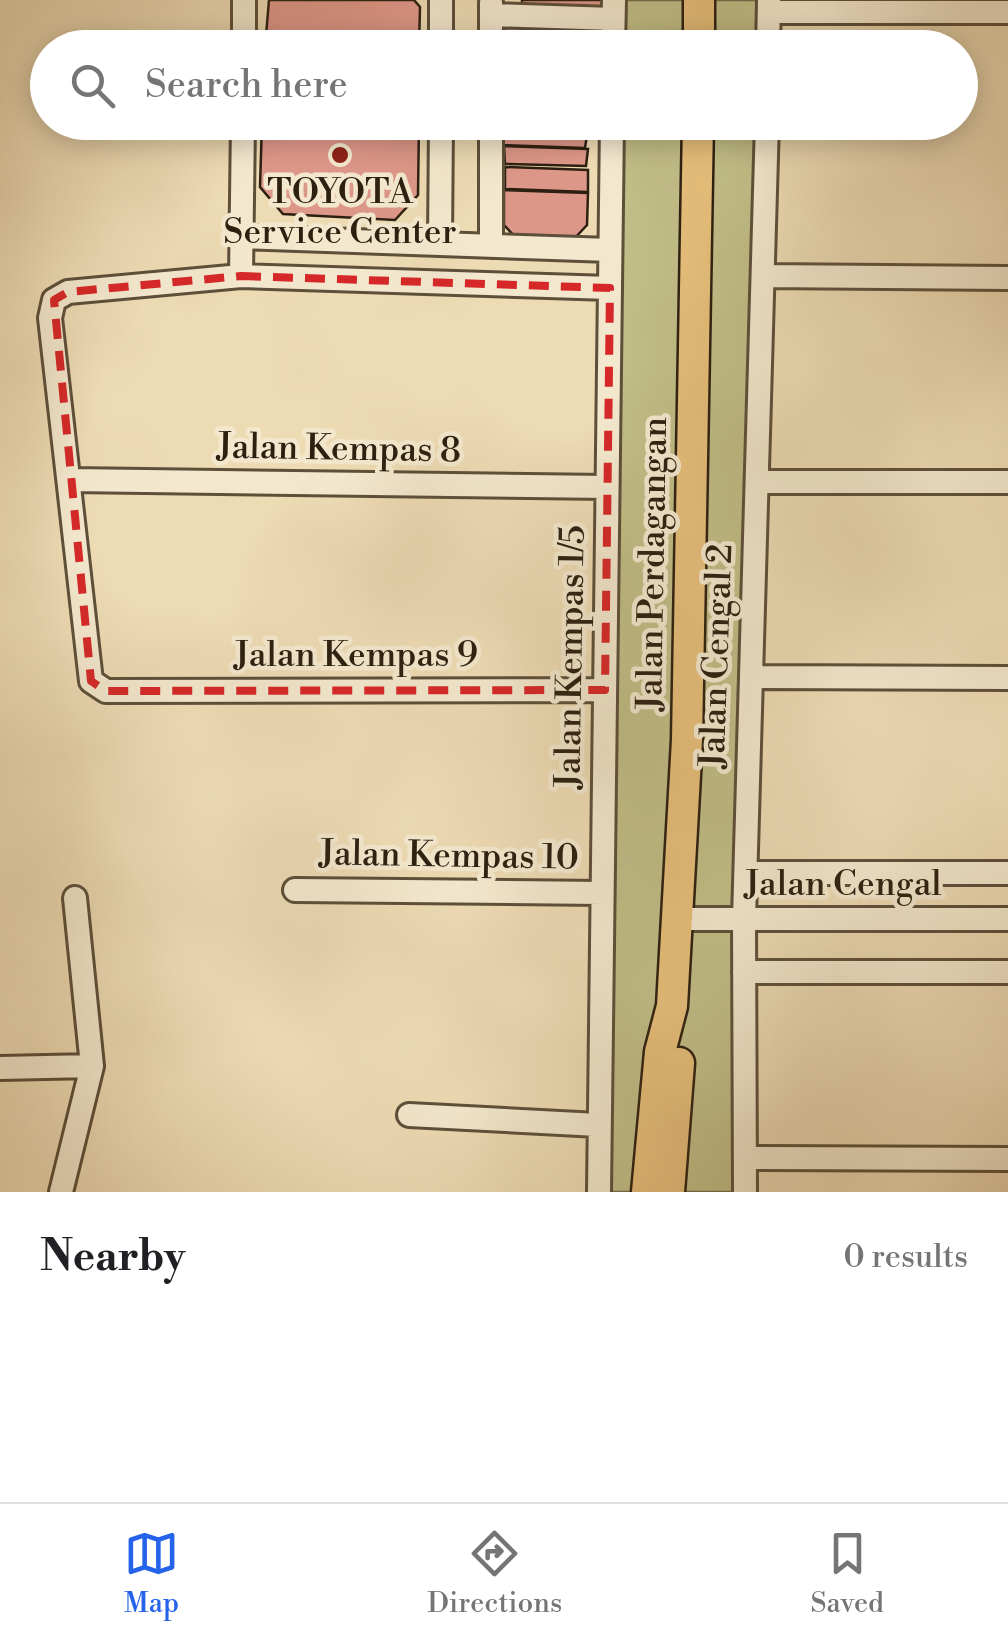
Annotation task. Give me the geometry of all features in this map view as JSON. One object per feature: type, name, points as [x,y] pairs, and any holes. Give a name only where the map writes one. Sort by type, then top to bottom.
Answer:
[{"type":"main road","points":[[699,0],[699,30]]},
{"type":"main road","name":"Jalan Perdagangan","points":[[647,1192],[660,1052],[672,1006],[687,740],[698,140]]},
{"type":"main road","name":"Jalan Perdagangan","points":[[669,1192],[680,1054],[672,1006]]},
{"type":"street","points":[[244,0],[244,30]]},
{"type":"street","points":[[441,0],[441,30]]},
{"type":"street","points":[[769,6],[1008,12]]},
{"type":"street","points":[[492,8],[614,10]]},
{"type":"street","points":[[242,276],[243,140]]},
{"type":"street","points":[[440,140],[440,243]]},
{"type":"street","points":[[491,140],[491,246]]},
{"type":"street","name":"Jalan Kempas 1/5","points":[[599,1192],[612,140]]},
{"type":"street","name":"Jalan Cengal 2","points":[[746,1192],[744,919],[767,140]]},
{"type":"street","points":[[241,237],[610,250]]},
{"type":"street","points":[[70,480],[50,318],[54,300],[68,292],[242,276],[610,288]]},
{"type":"street","points":[[764,276],[1008,278]]},
{"type":"street","name":"Jalan Kempas 8","points":[[70,480],[608,487]]},
{"type":"street","name":"Jalan Kempas 9","points":[[70,480],[92,681],[106,691],[605,690]]},
{"type":"street","points":[[758,482],[1008,482]]},
{"type":"street","points":[[751,677],[1008,678]]},
{"type":"street","points":[[747,873],[1008,873]]},
{"type":"street","name":"Jalan Kempas 10","points":[[295,890],[602,893]]},
{"type":"street","points":[[61,1192],[92,1066],[76,898]]},
{"type":"street","name":"Jalan Cengal","points":[[678,919],[1008,920]]},
{"type":"street","points":[[744,972],[1008,972]]},
{"type":"street","points":[[0,1068],[92,1066]]},
{"type":"street","points":[[409,1115],[598,1125]]},
{"type":"street","points":[[748,1158],[1008,1159]]},
{"type":"highlighted area","points":[[241,276],[610,288],[605,690],[106,691],[91,681],[54,300],[68,292]]},
{"type":"shaded area","points":[[613,0],[692,0],[691,30],[613,30]]},
{"type":"shaded area","points":[[699,0],[769,0],[768,30],[699,30]]},
{"type":"shaded area","points":[[612,140],[767,140],[745,1192],[669,1192],[680,1054],[670,1018],[647,1192],[599,1192]]},
{"type":"building","points":[[269,0],[414,0],[420,7],[419,30],[266,30]]},
{"type":"building","points":[[522,0],[606,0],[605,9],[522,6]]},
{"type":"building","points":[[501,18],[585,20],[585,30],[501,30]]},
{"type":"building","name":"TOYOTA Service Center","points":[[261,140],[419,140],[418,195],[395,220],[283,214],[260,187]]},
{"type":"building","points":[[502,140],[586,140],[585,148],[502,145]]},
{"type":"building","points":[[504,146],[588,149],[586,166],[505,164]]},
{"type":"building","points":[[505,167],[588,170],[588,192],[505,189]]},
{"type":"building","points":[[504,190],[588,193],[587,225],[572,241],[518,240],[504,225]]},
{"type":"place","name":"TOYOTA Service Center","points":[[340,155]]}]
